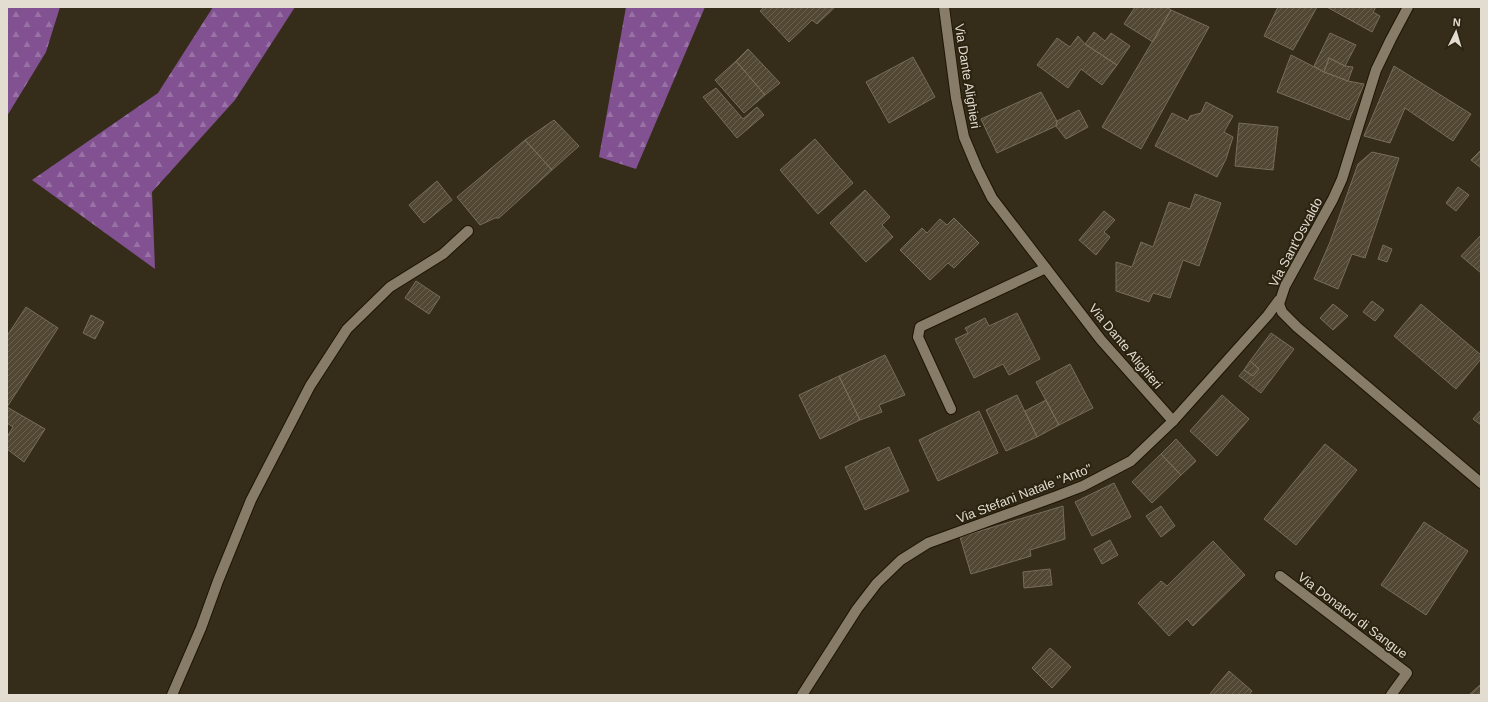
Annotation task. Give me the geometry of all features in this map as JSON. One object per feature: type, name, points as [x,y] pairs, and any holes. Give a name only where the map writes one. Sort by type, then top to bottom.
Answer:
[{"type":"street","name":"Via Dante Alighieri","points":[[944,7],[956,98],[964,137],[992,198],[1101,340],[1173,421]]},
{"type":"street","name":"Via Sant'Osvaldo","points":[[1408,7],[1376,70],[1348,162],[1339,186],[1279,300],[1279,308],[1285,316],[1481,483]]},
{"type":"street","points":[[172,695],[201,628],[218,581],[251,500],[310,386],[347,329],[390,287],[443,254],[468,231]]},
{"type":"street","points":[[951,409],[918,337],[920,327],[1046,268]]},
{"type":"street","name":"Via Stefani Natale \"Anto\"","points":[[802,695],[857,609],[877,584],[901,560],[928,543],[1058,496],[1090,482],[1131,461],[1173,421],[1268,315],[1279,300]]},
{"type":"street","name":"Via Donatori di Sangue","points":[[1280,576],[1407,673],[1391,695]]},
{"type":"green space","points":[[7,7],[60,7],[46,52],[7,116]]},
{"type":"green space","points":[[213,7],[295,7],[235,100],[152,192],[155,269],[32,180],[158,93]]},
{"type":"green space","points":[[626,7],[705,7],[636,169],[599,157]]},
{"type":"building","points":[[764,7],[835,7],[817,24],[812,20],[789,42],[760,11]]},
{"type":"building","points":[[1135,7],[1167,7],[1171,10],[1153,42],[1124,24]]},
{"type":"building","points":[[1278,7],[1317,7],[1293,50],[1264,36]]},
{"type":"building","points":[[1327,7],[1376,7],[1373,12],[1380,16],[1372,32]]},
{"type":"building","points":[[1171,10],[1209,27],[1141,149],[1102,127]]},
{"type":"building","points":[[1094,32],[1105,41],[1111,33],[1130,46],[1117,65],[1085,44]]},
{"type":"building","points":[[1330,33],[1356,45],[1345,66],[1329,58],[1324,72],[1314,66]]},
{"type":"building","points":[[1078,36],[1085,44],[1117,65],[1102,85],[1081,69],[1068,88],[1037,65],[1057,38],[1070,47]]},
{"type":"building","points":[[748,49],[780,83],[765,95],[736,61]]},
{"type":"building","points":[[1291,55],[1324,72],[1348,81],[1364,84],[1349,120],[1277,92]]},
{"type":"building","points":[[913,57],[935,97],[889,123],[866,82]]},
{"type":"building","points":[[1329,58],[1345,66],[1353,67],[1348,81],[1324,72]]},
{"type":"building","points":[[736,61],[765,95],[744,113],[715,80]]},
{"type":"building","points":[[1394,66],[1471,114],[1453,141],[1405,108],[1390,143],[1364,136]]},
{"type":"building","points":[[716,88],[743,119],[757,107],[764,115],[737,138],[703,97]]},
{"type":"building","points":[[1041,92],[1057,121],[1056,126],[997,153],[981,119]]},
{"type":"building","points":[[1206,102],[1233,116],[1224,132],[1233,137],[1226,159],[1217,177],[1155,146],[1172,113],[1188,121],[1190,116],[1201,113]]},
{"type":"building","points":[[1079,110],[1088,127],[1066,139],[1056,126],[1057,121]]},
{"type":"building","points":[[554,120],[579,146],[552,170],[525,140]]},
{"type":"building","points":[[1239,123],[1278,127],[1273,170],[1235,166]]},
{"type":"building","points":[[815,139],[853,183],[818,214],[780,170]]},
{"type":"building","points":[[525,140],[552,170],[499,218],[495,218],[480,225],[457,197]]},
{"type":"building","points":[[1480,151],[1481,152],[1481,168],[1471,160]]},
{"type":"building","points":[[1372,152],[1399,158],[1365,258],[1352,254],[1338,289],[1314,279],[1330,242],[1358,164]]},
{"type":"building","points":[[437,181],[452,200],[424,223],[409,205]]},
{"type":"building","points":[[1458,187],[1469,195],[1456,211],[1446,203]]},
{"type":"building","points":[[865,190],[890,217],[882,225],[893,237],[866,262],[830,223]]},
{"type":"building","points":[[1195,194],[1221,203],[1199,266],[1183,260],[1170,298],[1153,293],[1149,302],[1116,291],[1116,262],[1132,267],[1141,242],[1153,247],[1169,202],[1190,209]]},
{"type":"building","points":[[1104,211],[1115,220],[1104,232],[1110,237],[1096,255],[1079,240]]},
{"type":"building","points":[[954,218],[979,243],[954,268],[948,263],[930,280],[900,250],[922,228],[927,233],[940,219],[947,225]]},
{"type":"building","points":[[1481,235],[1481,273],[1461,256]]},
{"type":"building","points":[[1383,245],[1392,249],[1387,262],[1378,259]]},
{"type":"building","points":[[416,281],[440,297],[429,314],[405,298]]},
{"type":"building","points":[[1372,301],[1384,310],[1375,321],[1363,312]]},
{"type":"building","points":[[1333,304],[1348,316],[1333,330],[1320,318]]},
{"type":"building","points":[[1421,304],[1481,355],[1481,359],[1456,389],[1394,336]]},
{"type":"building","points":[[26,307],[58,328],[7,407],[7,336]]},
{"type":"building","points":[[1017,313],[1040,359],[1009,375],[1003,364],[974,378],[955,339],[968,333],[965,328],[985,318],[989,326]]},
{"type":"building","points":[[91,315],[104,322],[95,339],[83,333]]},
{"type":"building","points":[[1271,333],[1294,349],[1261,393],[1239,376],[1244,370],[1253,376],[1259,369],[1250,361]]},
{"type":"building","points":[[885,355],[905,395],[879,405],[882,412],[860,420],[839,376]]},
{"type":"building","points":[[1250,361],[1259,369],[1253,376],[1244,370]]},
{"type":"building","points":[[1070,364],[1093,408],[1059,425],[1036,382]]},
{"type":"building","points":[[839,376],[860,420],[820,439],[799,395]]},
{"type":"building","points":[[1017,395],[1037,437],[1006,451],[986,410]]},
{"type":"building","points":[[1222,395],[1249,419],[1217,456],[1190,431]]},
{"type":"building","points":[[1046,400],[1059,425],[1037,437],[1025,411]]},
{"type":"building","points":[[7,407],[45,429],[24,462],[7,449],[7,437],[13,427],[7,423]]},
{"type":"building","points":[[1481,410],[1481,425],[1473,419]]},
{"type":"building","points":[[979,411],[998,453],[938,481],[919,440]]},
{"type":"building","points":[[1176,439],[1196,461],[1181,475],[1161,454]]},
{"type":"building","points":[[1325,444],[1357,470],[1296,545],[1264,519]]},
{"type":"building","points":[[889,447],[909,491],[865,510],[845,467]]},
{"type":"building","points":[[1161,454],[1181,475],[1152,503],[1132,482]]},
{"type":"building","points":[[1114,483],[1131,517],[1092,536],[1075,502]]},
{"type":"building","points":[[1063,506],[1065,539],[1030,550],[1031,556],[971,574],[960,537]]},
{"type":"building","points":[[1161,506],[1175,526],[1161,537],[1146,516]]},
{"type":"building","points":[[1424,522],[1468,551],[1426,615],[1381,585]]},
{"type":"building","points":[[1110,540],[1118,555],[1102,564],[1094,549]]},
{"type":"building","points":[[1213,541],[1245,575],[1193,626],[1187,619],[1169,636],[1138,603],[1161,581],[1167,586]]},
{"type":"building","points":[[1050,569],[1052,585],[1024,588],[1023,572]]},
{"type":"building","points":[[1050,648],[1071,667],[1052,688],[1032,668]]},
{"type":"building","points":[[1229,671],[1252,691],[1249,695],[1209,695]]},
{"type":"building","points":[[1481,684],[1481,695],[1469,695]]}]
